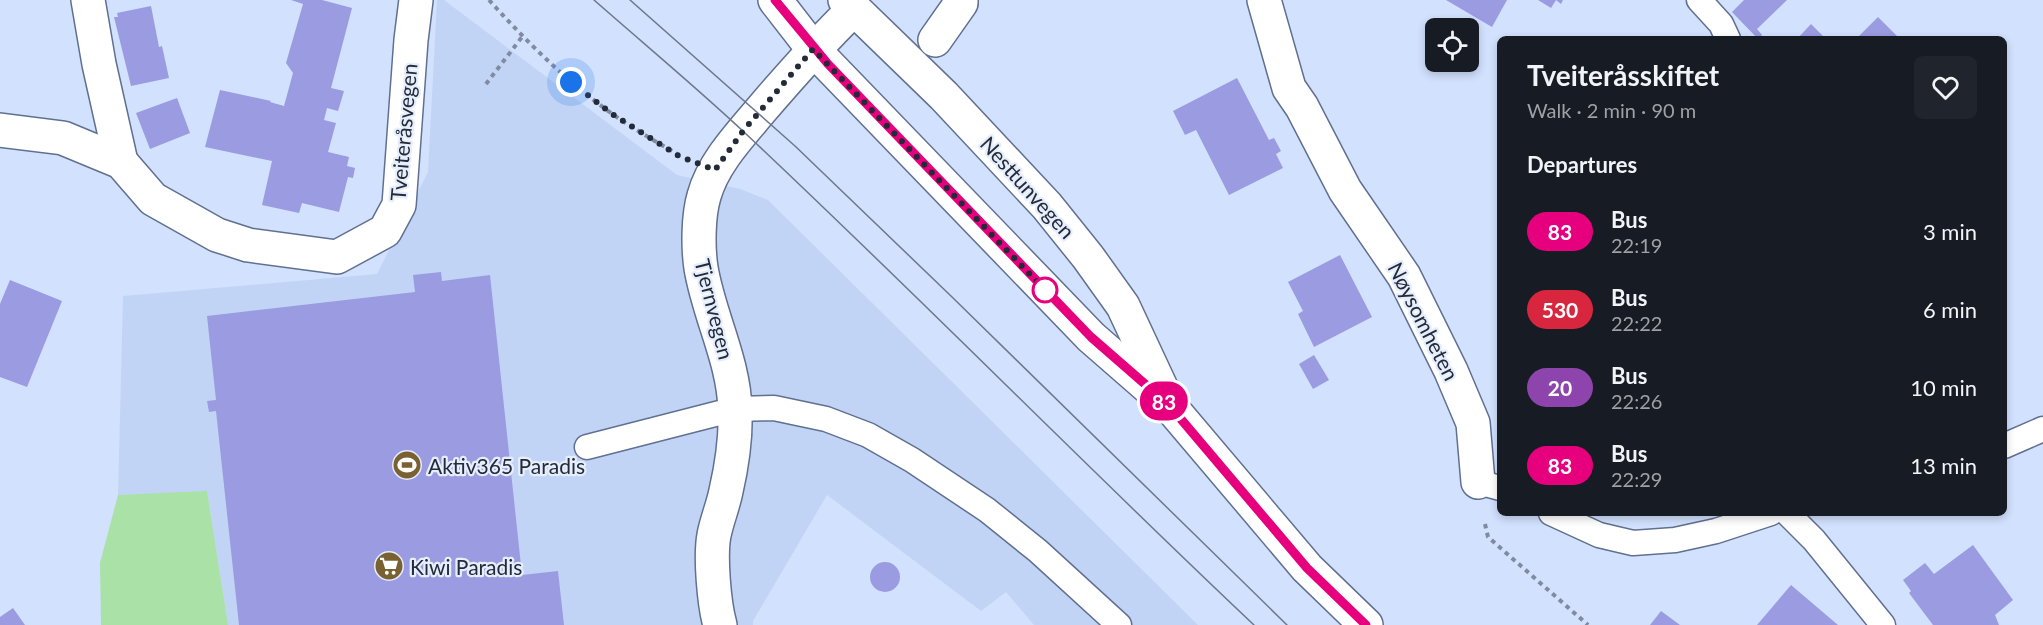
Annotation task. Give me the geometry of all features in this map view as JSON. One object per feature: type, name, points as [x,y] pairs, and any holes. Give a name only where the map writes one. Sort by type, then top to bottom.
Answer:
[{"type":"street","points":[[88,0],[99,64],[121,162]]},
{"type":"street","name":"Tveiteråsvegen","points":[[0,130],[63,138],[121,162],[153,199],[217,236],[248,245],[337,257],[386,231],[399,205],[416,0]]},
{"type":"street","name":"Nesttunvegen","points":[[775,0],[813,49],[1091,337],[1169,405],[1307,568],[1366,625]]},
{"type":"street","points":[[934,40],[962,0]]},
{"type":"street","name":"Nøysomheten","points":[[1264,0],[1289,88],[1302,107],[1345,190],[1404,276],[1451,371],[1473,423],[1489,485]]},
{"type":"street","name":"Nesttunvegen","points":[[849,5],[944,96],[987,141],[1047,206],[1088,257],[1123,306],[1169,405]]},
{"type":"street","name":"Tjernvegen","points":[[720,625],[714,577],[714,536],[726,492],[735,409],[729,368],[701,268],[699,239],[704,196],[715,170],[743,131],[849,5]]},
{"type":"lane","points":[[1699,0],[1721,24],[1727,36]]},
{"type":"lane","points":[[587,447],[735,409],[774,408],[826,419],[868,435],[912,460],[987,510],[1038,550],[1119,625]]},
{"type":"lane","points":[[2007,445],[2043,429]]},
{"type":"lane","points":[[1558,516],[1599,535],[1632,543],[1675,540],[1716,531],[1760,516]]},
{"type":"lane","points":[[1790,516],[1814,540],[1883,625]]},
{"type":"path","points":[[489,0],[522,37],[571,82],[612,114],[679,156],[715,170]]},
{"type":"path","points":[[486,84],[522,37]]},
{"type":"path","points":[[1489,485],[1488,537],[1588,625]]},
{"type":"shaded area","points":[[437,0],[444,0],[677,175],[740,189],[768,200],[1198,625],[1034,625],[1006,592],[981,611],[827,495],[753,621],[753,625],[228,625],[207,492],[118,495],[123,296],[377,274],[428,172]]},
{"type":"green space","points":[[207,491],[228,625],[101,625],[100,563],[118,495]]},
{"type":"building","points":[[291,0],[322,0],[352,8],[331,88],[344,91],[338,111],[327,108],[324,120],[336,123],[328,152],[349,157],[347,166],[355,168],[353,178],[348,177],[339,212],[302,203],[299,213],[262,205],[272,161],[205,147],[220,90],[284,106],[293,73],[286,63],[303,4]]},
{"type":"building","points":[[1446,0],[1507,0],[1492,27]]},
{"type":"building","points":[[1538,0],[1556,0],[1551,8]]},
{"type":"building","points":[[1744,0],[1787,0],[1757,29],[1761,36],[1755,36],[1732,12]]},
{"type":"building","points":[[151,6],[159,47],[162,46],[169,78],[131,86],[114,17],[118,17],[117,13]]},
{"type":"building","points":[[1878,17],[1897,36],[1859,36]]},
{"type":"building","points":[[1811,24],[1823,36],[1800,36]]},
{"type":"building","points":[[1237,78],[1269,140],[1274,138],[1281,151],[1276,154],[1283,168],[1229,195],[1196,130],[1185,135],[1173,111]]},
{"type":"building","points":[[177,98],[190,133],[150,149],[136,113]]},
{"type":"building","points":[[1340,255],[1372,317],[1314,347],[1298,314],[1303,311],[1288,282]]},
{"type":"building","points":[[441,272],[442,281],[490,275],[522,575],[558,571],[564,625],[239,625],[216,411],[209,412],[207,401],[216,400],[207,316],[415,292],[413,275]]},
{"type":"building","points":[[10,280],[62,301],[27,387],[0,377],[0,304]]},
{"type":"building","points":[[1314,355],[1329,380],[1313,389],[1299,364]]},
{"type":"building","points":[[1973,545],[2013,600],[1995,615],[1999,625],[1933,625],[1909,593],[1911,591],[1903,580],[1925,563],[1934,574]]},
{"type":"building","points":[[885,562],[896,566],[900,577],[896,588],[885,592],[874,588],[870,577],[874,566]]},
{"type":"building","points":[[1791,585],[1838,625],[1757,625]]},
{"type":"building","points":[[13,608],[25,625],[0,625],[0,617]]},
{"type":"building","points":[[1661,611],[1680,625],[1650,625]]},
{"type":"tram line","points":[[594,0],[745,133],[1254,625]]},
{"type":"tram line","points":[[630,0],[795,146],[1287,625]]},
{"type":"bus line","name":"83","points":[[775,0],[813,49],[1091,337],[1169,405],[1307,568],[1366,625]]},
{"type":"place","name":"Aktiv365 Paradis","points":[[407,465]]},
{"type":"place","name":"Kiwi Paradis","points":[[389,566]]},
{"type":"route","points":[[571,82],[612,114],[679,156],[715,170],[743,131],[813,49],[1045,290]]}]
